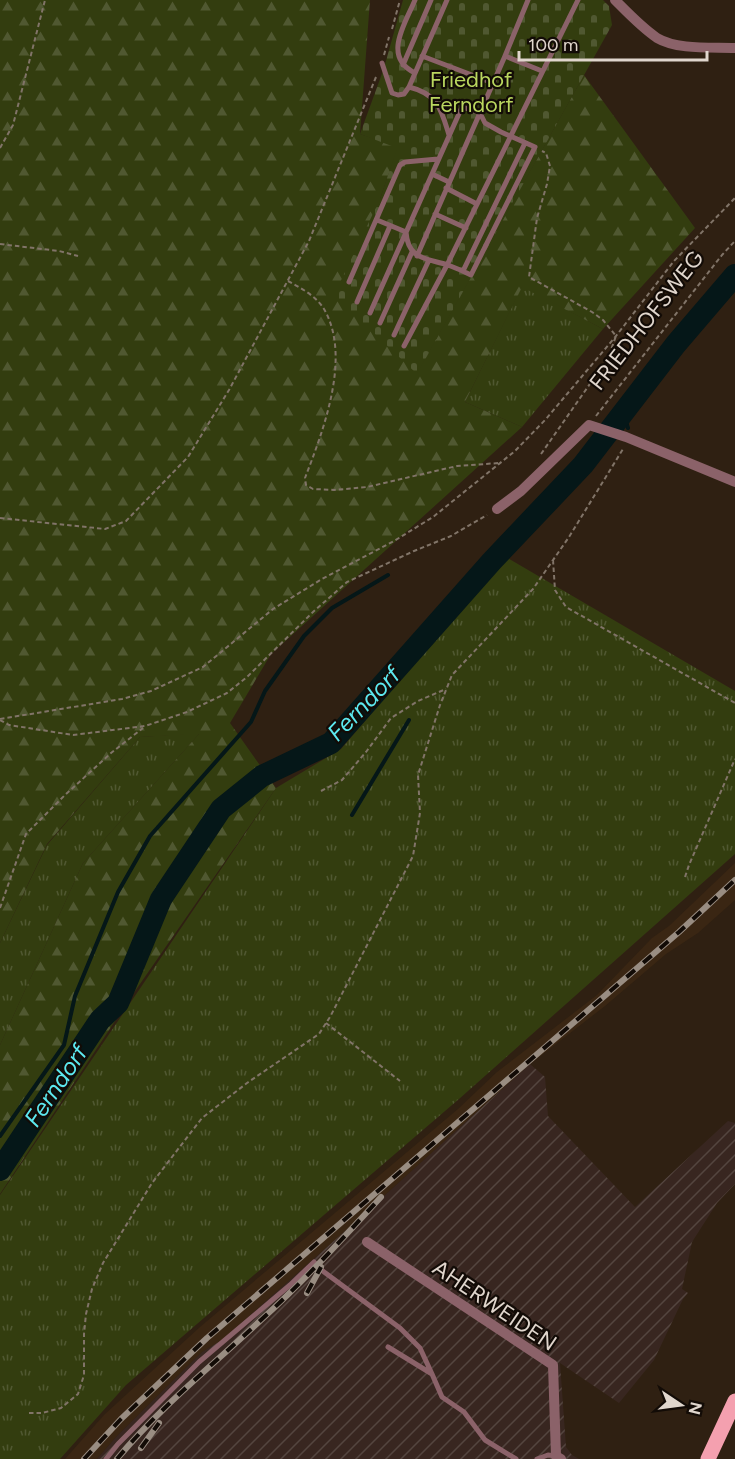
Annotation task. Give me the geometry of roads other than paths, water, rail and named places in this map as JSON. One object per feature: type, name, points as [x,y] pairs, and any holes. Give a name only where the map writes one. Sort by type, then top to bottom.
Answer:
[{"type":"main road","points":[[708,1459],[731,1424],[735,1401]]},
{"type":"street","points":[[615,0],[659,39],[685,47],[735,48]]},
{"type":"street","points":[[497,509],[521,491],[589,425],[628,438],[735,482]]},
{"type":"street","name":"AHERWEIDEN","points":[[367,1242],[553,1365],[559,1457]]},
{"type":"lane","points":[[415,0],[397,51],[403,65],[415,73]]},
{"type":"lane","points":[[403,65],[431,0]]},
{"type":"lane","points":[[382,63],[392,93],[404,94],[447,0]]},
{"type":"lane","points":[[380,323],[435,214],[528,0]]},
{"type":"lane","points":[[404,346],[466,228],[578,0]]},
{"type":"lane","points":[[422,56],[493,83]]},
{"type":"lane","points":[[505,56],[542,71]]},
{"type":"lane","points":[[409,87],[432,98],[441,108],[449,135]]},
{"type":"lane","points":[[370,313],[438,159],[462,107],[480,113],[484,123],[535,147],[471,275],[415,254],[407,242],[406,232]]},
{"type":"lane","points":[[463,271],[525,143]]},
{"type":"lane","points":[[349,282],[400,165],[405,162],[438,159]]},
{"type":"lane","points":[[432,174],[477,204]]},
{"type":"lane","points":[[435,214],[466,228]]},
{"type":"lane","points":[[377,220],[406,232]]},
{"type":"lane","points":[[357,302],[390,226]]},
{"type":"lane","points":[[394,335],[429,260]]},
{"type":"lane","points":[[106,1459],[199,1362],[314,1262],[320,1269],[400,1328],[420,1348],[442,1397],[464,1412],[485,1440],[516,1459]]},
{"type":"lane","points":[[388,1347],[432,1374]]},
{"type":"lane","points":[[537,1459],[548,1455],[559,1457]]},
{"type":"waterway","name":"Ferndorf","points":[[0,1170],[100,1020],[118,1003],[161,899],[221,809],[262,776],[331,743],[492,561],[583,465],[676,344],[735,275]]},
{"type":"waterway","points":[[623,413],[628,428]]},
{"type":"waterway","points":[[0,1136],[64,1045],[75,996],[118,892],[150,836],[251,722],[265,691],[304,636],[332,608],[388,575]]},
{"type":"waterway","points":[[352,815],[409,720]]},
{"type":"railway","points":[[84,1459],[121,1419],[207,1338],[679,932],[735,880]]},
{"type":"railway","points":[[117,1459],[169,1404],[293,1290],[381,1197]]},
{"type":"railway","points":[[307,1293],[321,1267]]},
{"type":"railway","points":[[141,1448],[159,1423]]},
{"type":"park label","name":"Friedhof Ferndorf","points":[[471,92]]}]
